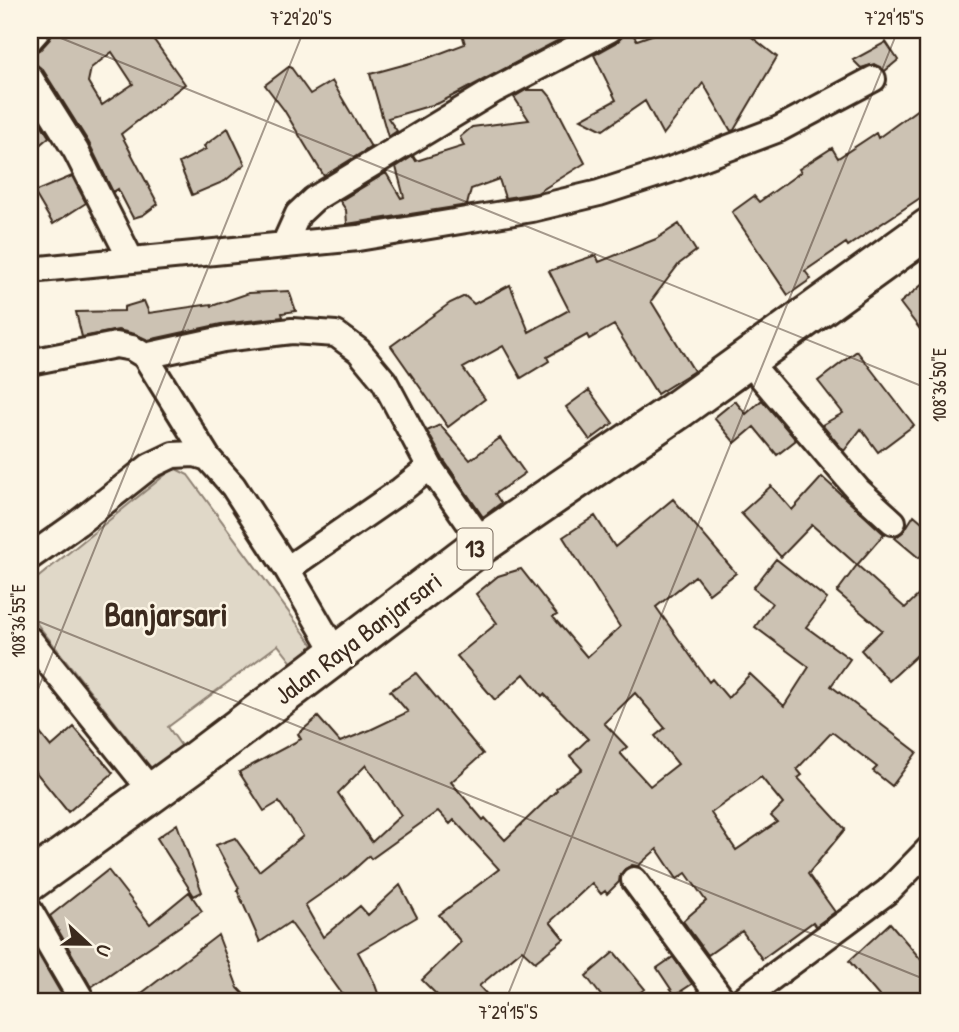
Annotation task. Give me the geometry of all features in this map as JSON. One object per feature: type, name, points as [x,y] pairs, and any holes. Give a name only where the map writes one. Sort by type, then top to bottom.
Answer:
[{"type":"highway","name":"Jalan Raya Banjarsari","points":[[30,881],[153,793],[483,543],[747,360],[929,228]]},
{"type":"street","points":[[30,38],[38,30]]},
{"type":"street","points":[[284,245],[298,214],[314,199],[493,90],[609,30]]},
{"type":"street","points":[[30,78],[76,150],[131,260]]},
{"type":"street","points":[[30,270],[358,238],[532,209],[599,193],[670,170],[779,129],[873,79]]},
{"type":"street","points":[[145,356],[223,339],[292,331],[336,334],[359,351],[384,381],[430,467],[483,543]]},
{"type":"street","points":[[30,362],[116,345],[132,348],[145,356],[208,458],[233,486],[287,569],[337,655]]},
{"type":"street","points":[[747,360],[859,490],[893,522]]},
{"type":"street","points":[[30,557],[150,466],[173,455],[195,454],[208,458]]},
{"type":"street","points":[[287,569],[430,467]]},
{"type":"street","points":[[30,640],[153,793]]},
{"type":"street","points":[[739,1002],[888,891],[929,849]]},
{"type":"street","points":[[634,880],[724,1002]]},
{"type":"street","points":[[30,911],[83,1002]]},
{"type":"shaded area","points":[[176,469],[188,475],[315,648],[293,664],[278,645],[168,727],[182,747],[153,770],[30,615],[30,584],[170,471]]},
{"type":"building","points":[[53,30],[147,30],[185,84],[121,134],[158,204],[143,215],[133,218],[118,189],[113,192],[89,143],[43,70],[30,63],[30,53],[41,49],[50,39]],"holes":[[[112,52],[133,84],[102,105],[88,82],[91,68]]]},
{"type":"building","points":[[461,30],[578,30],[439,103],[388,118],[397,131],[388,137],[370,74],[425,59],[465,44]]},
{"type":"building","points":[[624,30],[629,30],[637,40],[666,30],[743,30],[777,57],[734,130],[731,131],[703,83],[663,135],[645,101],[603,130],[581,119],[616,100],[594,55],[616,43]]},
{"type":"building","points":[[886,42],[898,60],[885,71],[874,64],[861,68],[853,60]]},
{"type":"building","points":[[290,66],[310,94],[332,81],[371,147],[324,176],[284,110],[265,85]]},
{"type":"building","points":[[526,90],[545,90],[551,97],[585,163],[537,193],[505,198],[499,179],[471,189],[467,205],[347,224],[346,210],[340,201],[386,173],[401,198],[404,197],[396,167],[413,156],[416,161],[464,146],[460,137],[472,127],[529,120],[514,97]]},
{"type":"building","points":[[929,101],[929,192],[805,271],[811,279],[788,295],[732,212],[754,196],[759,202],[801,172],[799,169],[832,148],[838,158],[876,133],[878,138]]},
{"type":"building","points":[[30,106],[49,137],[30,153]]},
{"type":"building","points":[[228,128],[245,164],[225,181],[192,195],[179,163],[206,149],[204,146]]},
{"type":"building","points":[[72,176],[86,203],[53,224],[34,192]]},
{"type":"building","points":[[679,224],[696,251],[679,264],[651,301],[694,371],[657,394],[614,325],[589,339],[587,335],[547,357],[549,361],[521,378],[503,346],[463,368],[485,399],[448,427],[391,346],[450,303],[465,296],[474,304],[510,285],[529,332],[569,310],[549,271],[596,255],[599,262],[656,239]]},
{"type":"building","points":[[929,279],[929,341],[900,303]]},
{"type":"building","points":[[289,291],[296,311],[282,313],[283,317],[221,324],[148,340],[118,330],[82,337],[76,312],[124,311],[124,307],[144,301],[149,313],[212,306],[249,293]]},
{"type":"building","points":[[857,351],[914,425],[878,452],[861,429],[844,451],[822,425],[843,413],[818,381]]},
{"type":"building","points":[[589,390],[613,423],[590,440],[566,407]]},
{"type":"building","points":[[762,400],[796,440],[777,455],[754,427],[735,443],[714,418],[735,401],[746,414]]},
{"type":"building","points":[[440,425],[470,460],[500,438],[525,473],[495,494],[501,503],[483,517],[427,431]]},
{"type":"building","points":[[822,477],[884,534],[857,565],[812,525],[781,557],[741,513],[771,486],[792,510]]},
{"type":"building","points":[[673,499],[736,573],[709,594],[695,576],[656,607],[709,682],[712,679],[728,698],[750,674],[784,706],[809,667],[755,627],[772,603],[753,588],[776,559],[827,599],[806,627],[850,659],[831,686],[917,752],[892,786],[873,771],[877,767],[832,732],[797,769],[802,775],[798,778],[845,829],[808,874],[835,912],[816,926],[813,922],[762,959],[742,931],[708,955],[683,921],[706,901],[686,873],[677,879],[657,849],[638,866],[632,865],[625,869],[619,882],[607,894],[605,891],[601,894],[592,883],[550,922],[564,939],[535,962],[522,950],[479,986],[494,1002],[444,1002],[422,980],[461,942],[439,915],[499,869],[454,820],[450,824],[438,811],[371,859],[369,856],[348,875],[305,905],[323,937],[360,906],[368,915],[400,885],[417,917],[358,952],[381,1002],[348,1002],[290,922],[260,942],[237,890],[239,888],[216,845],[235,838],[259,871],[303,836],[279,802],[264,811],[239,772],[301,739],[298,734],[318,717],[340,742],[408,712],[390,691],[416,673],[483,754],[451,782],[483,820],[485,818],[505,840],[557,790],[556,788],[582,769],[570,756],[588,739],[544,694],[542,696],[524,674],[495,700],[457,656],[497,623],[476,594],[498,576],[521,569],[557,615],[553,617],[587,657],[620,627],[563,537],[595,516],[615,547]],"holes":[[[635,693],[665,728],[655,736],[678,764],[650,786],[620,753],[627,747],[604,723]],[[366,765],[401,815],[372,842],[338,793]],[[761,777],[783,804],[771,816],[777,822],[736,850],[711,813]]]},
{"type":"building","points":[[914,515],[929,528],[929,545],[919,558],[895,538],[904,531]]},
{"type":"building","points":[[857,565],[905,608],[929,585],[929,644],[889,681],[861,650],[882,630],[837,592]]},
{"type":"building","points":[[30,721],[51,747],[74,727],[113,773],[68,812],[30,765]]},
{"type":"building","points":[[177,824],[202,892],[194,896],[157,838]]},
{"type":"building","points":[[108,870],[150,924],[189,892],[202,911],[91,987],[50,916]]},
{"type":"building","points":[[890,923],[929,969],[929,1002],[884,1002],[849,961]]},
{"type":"building","points":[[218,935],[238,988],[251,1002],[130,1002]]},
{"type":"building","points":[[30,940],[66,1002],[30,1002]]},
{"type":"building","points":[[614,952],[645,989],[626,1002],[606,1002],[586,976]]},
{"type":"building","points":[[673,957],[692,984],[675,995],[657,968]]},
{"type":"district","name":"Banjarsari","points":[[166,614]]}]
